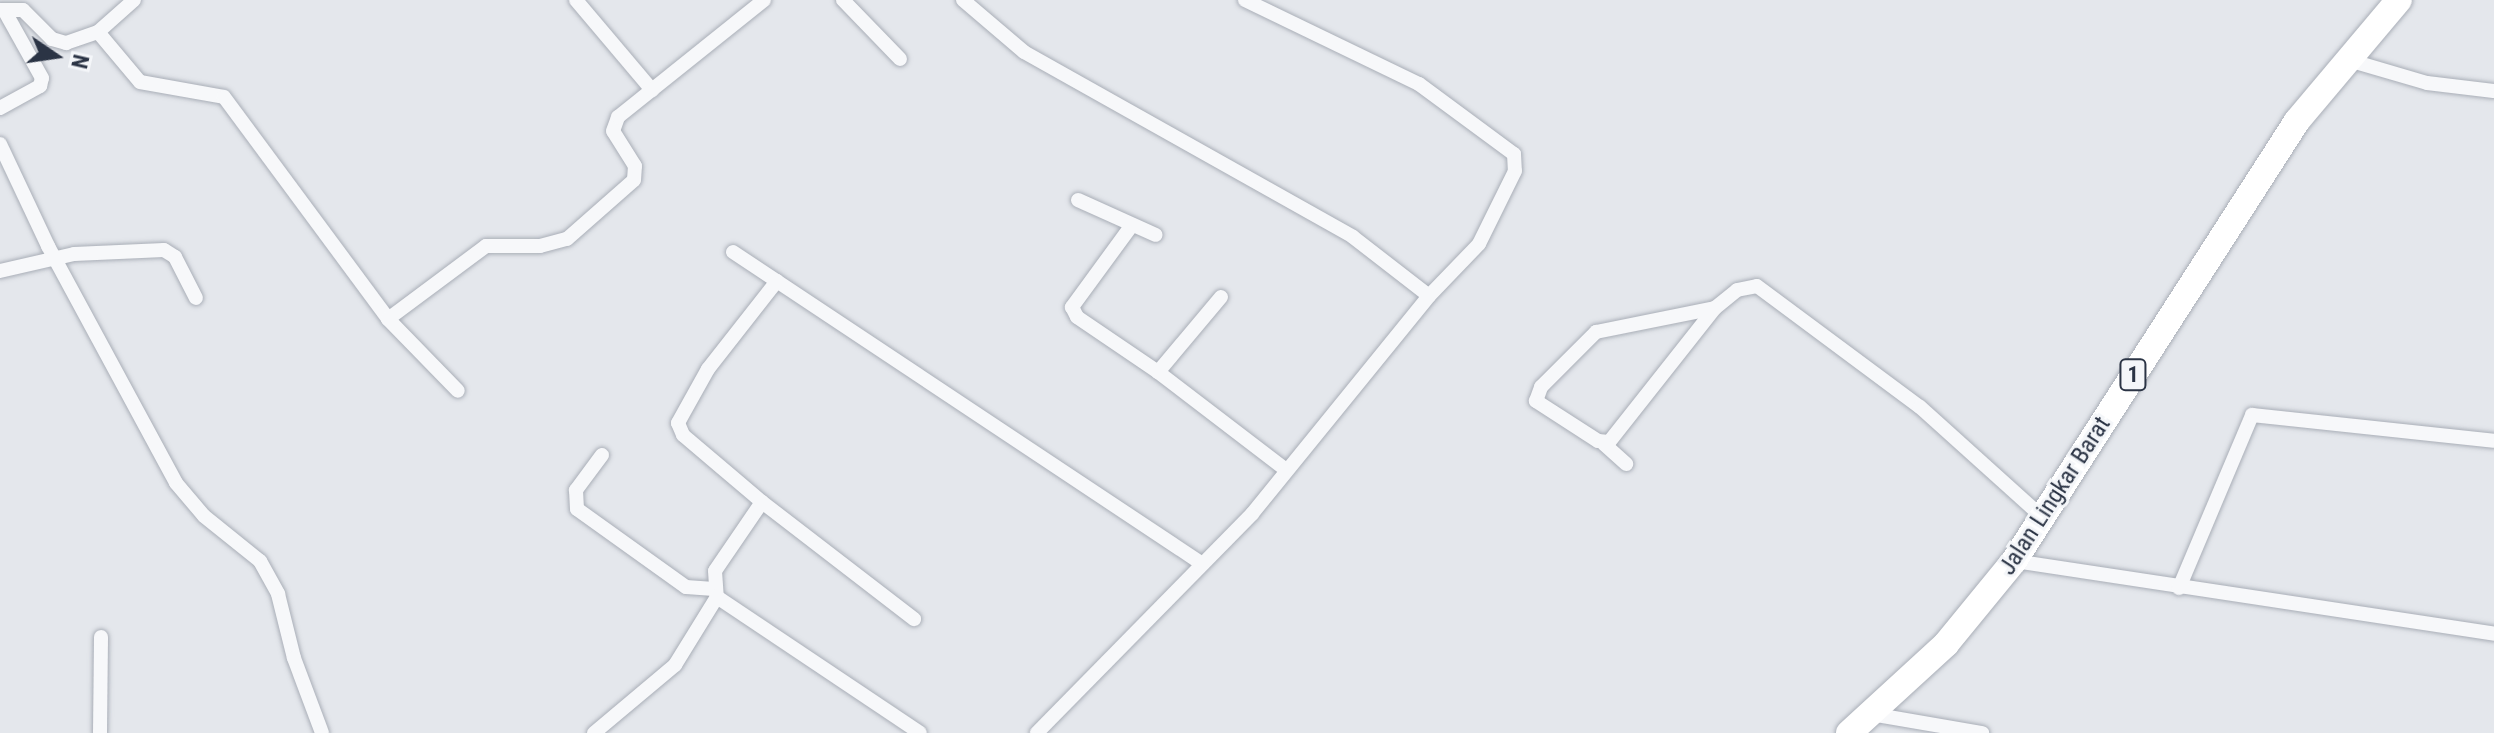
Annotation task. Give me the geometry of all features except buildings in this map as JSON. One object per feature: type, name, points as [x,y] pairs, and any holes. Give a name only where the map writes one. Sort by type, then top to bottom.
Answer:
[{"type":"highway","name":"Jalan Lingkar Barat","points":[[1849,733],[1946,644],[2014,561],[2297,121],[2345,59],[2399,0]]},
{"type":"street","points":[[2,10],[23,10],[52,39],[66,43],[98,32],[134,0]]},
{"type":"street","points":[[576,0],[652,90]]},
{"type":"street","points":[[388,319],[486,246],[540,246],[567,239],[578,230],[634,180],[635,166],[615,138],[614,124],[764,0]]},
{"type":"street","points":[[843,0],[900,59]]},
{"type":"street","points":[[963,0],[1024,52],[1353,237],[1429,296]]},
{"type":"street","points":[[1037,733],[1286,470],[1429,296],[1479,244],[1515,171],[1514,154],[1419,84],[1245,0]]},
{"type":"street","points":[[0,108],[40,86],[42,78],[2,10]]},
{"type":"street","points":[[98,32],[140,82],[224,97],[388,319],[458,391]]},
{"type":"street","points":[[2345,59],[2427,83],[2494,91]]},
{"type":"street","points":[[0,144],[55,258],[176,483],[266,572],[278,594],[294,658],[322,733]]},
{"type":"street","points":[[1078,200],[1156,235]]},
{"type":"street","points":[[1132,225],[1072,307],[1077,317],[1158,372],[1286,470]]},
{"type":"street","points":[[0,271],[55,258],[171,252],[196,298]]},
{"type":"street","points":[[733,252],[1201,563]]},
{"type":"street","points":[[777,281],[708,369],[678,423],[683,435],[762,502],[914,619]]},
{"type":"street","points":[[1604,444],[1618,433],[1715,308],[1744,287],[1767,289],[1920,407],[2042,517]]},
{"type":"street","points":[[1158,372],[1221,297]]},
{"type":"street","points":[[1626,464],[1604,444],[1536,401],[1541,387],[1596,332],[1715,308]]},
{"type":"street","points":[[2179,588],[2252,415],[2494,441]]},
{"type":"street","points":[[602,455],[576,490],[577,509],[686,587],[715,593],[920,733]]},
{"type":"street","points":[[594,733],[675,665],[715,593],[716,568],[762,502]]},
{"type":"street","points":[[2014,561],[2494,634]]},
{"type":"street","points":[[100,733],[101,637]]},
{"type":"street","points":[[1871,714],[1982,733]]}]
